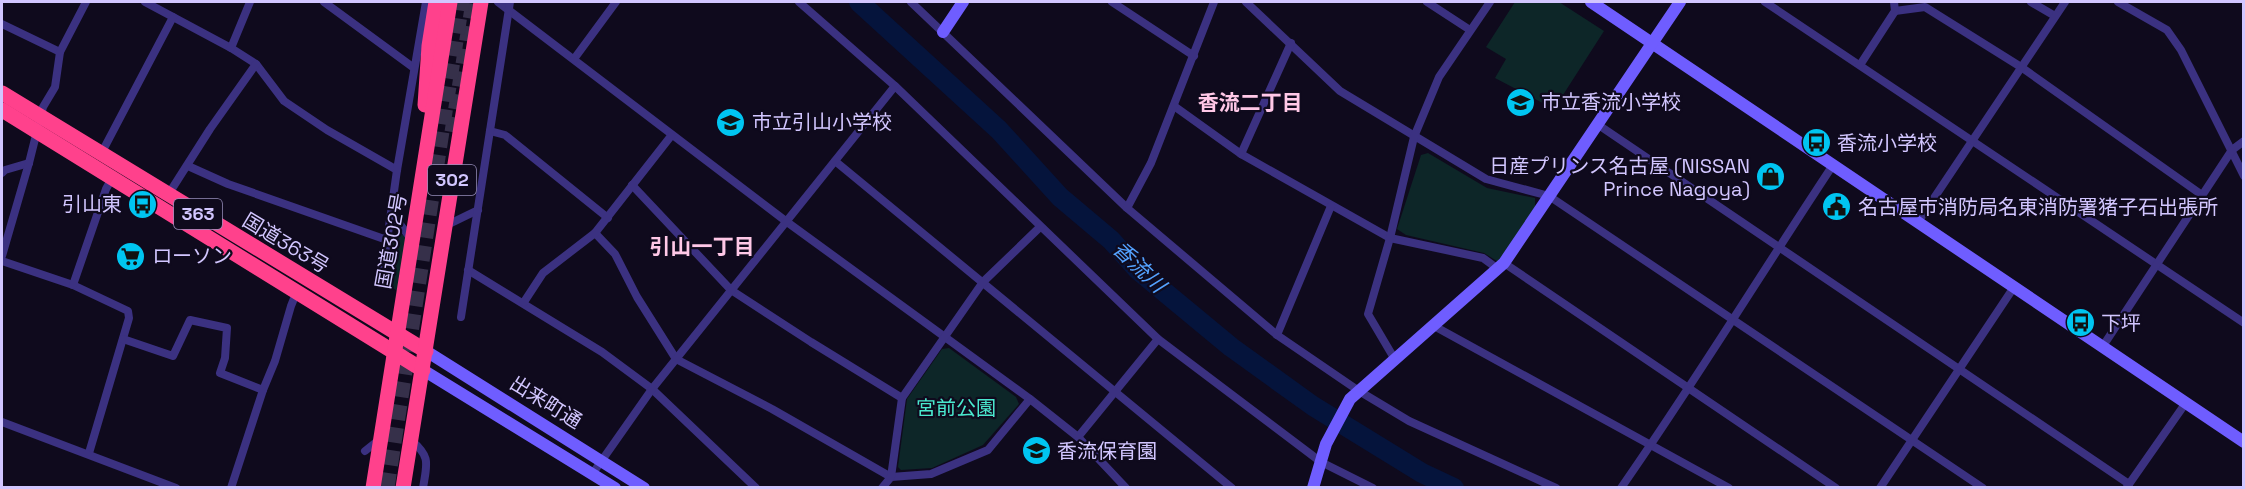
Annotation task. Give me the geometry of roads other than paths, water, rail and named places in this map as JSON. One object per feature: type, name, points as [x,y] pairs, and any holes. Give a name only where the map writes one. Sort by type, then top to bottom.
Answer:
[{"type":"highway","points":[[422,180],[429,46],[436,2]]},
{"type":"highway","name":"国道302号","points":[[373,488],[450,2]]},
{"type":"highway","name":"302","points":[[403,488],[480,5]]},
{"type":"highway","name":"国道363号","points":[[2,93],[426,351]]},
{"type":"highway","name":"国道363号","points":[[2,110],[423,370]]},
{"type":"street","points":[[2,256],[43,107],[55,87],[60,52],[86,2]]},
{"type":"street","points":[[145,2],[256,64],[284,101],[327,130],[397,170]]},
{"type":"street","points":[[231,48],[250,2]]},
{"type":"street","points":[[324,2],[414,68]]},
{"type":"street","points":[[384,273],[397,170],[426,2]]},
{"type":"street","points":[[498,2],[510,5],[671,136],[1030,399],[1078,437],[1126,488]]},
{"type":"street","points":[[574,59],[616,2]]},
{"type":"street","points":[[799,2],[895,86],[1158,339],[1321,462],[1373,488]]},
{"type":"street","points":[[911,2],[1127,208],[1276,335],[1359,391],[1409,420],[1556,488]]},
{"type":"street","points":[[943,32],[963,2]]},
{"type":"street","points":[[1112,2],[1194,56]]},
{"type":"street","points":[[1127,208],[1151,163],[1214,2]]},
{"type":"street","points":[[1246,2],[1341,91],[1486,179],[1549,196],[1983,488]]},
{"type":"street","points":[[1427,2],[1470,30]]},
{"type":"street","points":[[1394,358],[1368,314],[1390,238],[1414,137],[1439,77],[1490,2]]},
{"type":"street","points":[[1591,2],[2244,442]]},
{"type":"street","points":[[1313,488],[1326,444],[1348,404],[1394,358],[1434,326],[1501,266],[1680,2]]},
{"type":"street","points":[[1765,2],[2244,323]]},
{"type":"street","points":[[2031,2],[2055,16]]},
{"type":"street","points":[[1918,222],[2065,2]]},
{"type":"street","points":[[2118,2],[2167,30],[2181,50],[2244,176]]},
{"type":"street","points":[[461,317],[510,5]]},
{"type":"street","points":[[1860,65],[1894,6],[1925,7],[2021,67],[2202,195]]},
{"type":"street","points":[[101,154],[173,17]]},
{"type":"street","points":[[2,24],[60,52]]},
{"type":"street","points":[[1241,154],[1291,43]]},
{"type":"street","points":[[168,195],[210,129],[256,64]]},
{"type":"street","points":[[593,473],[652,389],[895,86]]},
{"type":"street","points":[[1174,106],[1241,154],[1390,238],[1483,258],[1501,266],[1836,488]]},
{"type":"street","points":[[1597,124],[2128,486],[2185,404]]},
{"type":"street","points":[[490,132],[505,135],[608,218]]},
{"type":"street","points":[[524,303],[543,273],[595,233],[671,136]]},
{"type":"street","points":[[2103,346],[2232,150],[2244,141]]},
{"type":"street","points":[[835,161],[1232,488]]},
{"type":"street","points":[[2,173],[29,163]]},
{"type":"street","points":[[1621,488],[1734,320],[1833,165]]},
{"type":"street","points":[[188,166],[228,184],[387,240]]},
{"type":"street","points":[[73,285],[106,189],[112,178]]},
{"type":"street","points":[[632,186],[731,290],[902,398]]},
{"type":"street","points":[[1276,335],[1331,206]]},
{"type":"street","points":[[445,226],[478,210]]},
{"type":"street","points":[[392,214],[412,240]]},
{"type":"street","points":[[882,488],[891,477],[902,398],[982,282],[1040,227]]},
{"type":"street","points":[[595,233],[615,254],[637,297],[676,359],[772,409],[891,477],[931,474],[988,450],[1030,399]]},
{"type":"street","points":[[2,261],[73,285],[128,311],[129,318],[89,453]]},
{"type":"street","points":[[468,270],[602,352],[652,389],[756,488]]},
{"type":"street","points":[[1880,488],[2014,286]]},
{"type":"street","points":[[231,488],[297,291]]},
{"type":"street","points":[[123,339],[173,356],[190,320],[227,328],[225,358],[220,373],[263,390]]},
{"type":"street","points":[[1434,326],[1729,488]]},
{"type":"street","points":[[1078,437],[1158,339]]},
{"type":"street","name":"出来町通","points":[[426,351],[644,488]]},
{"type":"street","name":"出来町通","points":[[423,370],[615,488]]},
{"type":"street","points":[[2,422],[89,453],[176,488]]},
{"type":"street","points":[[365,451],[380,439]]},
{"type":"street","points":[[411,440],[423,450],[427,460],[423,488]]},
{"type":"waterway","name":"香流川","points":[[859,2],[999,130],[1060,197],[1111,240],[1138,270],[1231,347],[1313,406],[1422,473],[1454,488]]},
{"type":"tunnel","points":[[387,488],[462,2]]},
{"type":"tunnel","points":[[452,132],[473,2]]},
{"type":"place","name":"市立香流小学校","points":[[1520,102]]},
{"type":"place","name":"市立引山小学校","points":[[731,122]]},
{"type":"place","name":"香流小学校","points":[[1816,143]]},
{"type":"place","name":"日産プリンス名古屋 (NISSAN Prince Nagoya)","points":[[1771,177]]},
{"type":"place","name":"引山東","points":[[143,204]]},
{"type":"place","name":"名古屋市消防局名東消防署猪子石出張所","points":[[1837,207]]},
{"type":"place","name":"ローソン","points":[[131,256]]},
{"type":"place","name":"下坪","points":[[2080,323]]},
{"type":"place","name":"香流保育園","points":[[1036,451]]},
{"type":"district","name":"香流二丁目","points":[[1250,103]]},
{"type":"district","name":"引山一丁目","points":[[702,247]]},
{"type":"park label","name":"宮前公園","points":[[956,408]]}]
